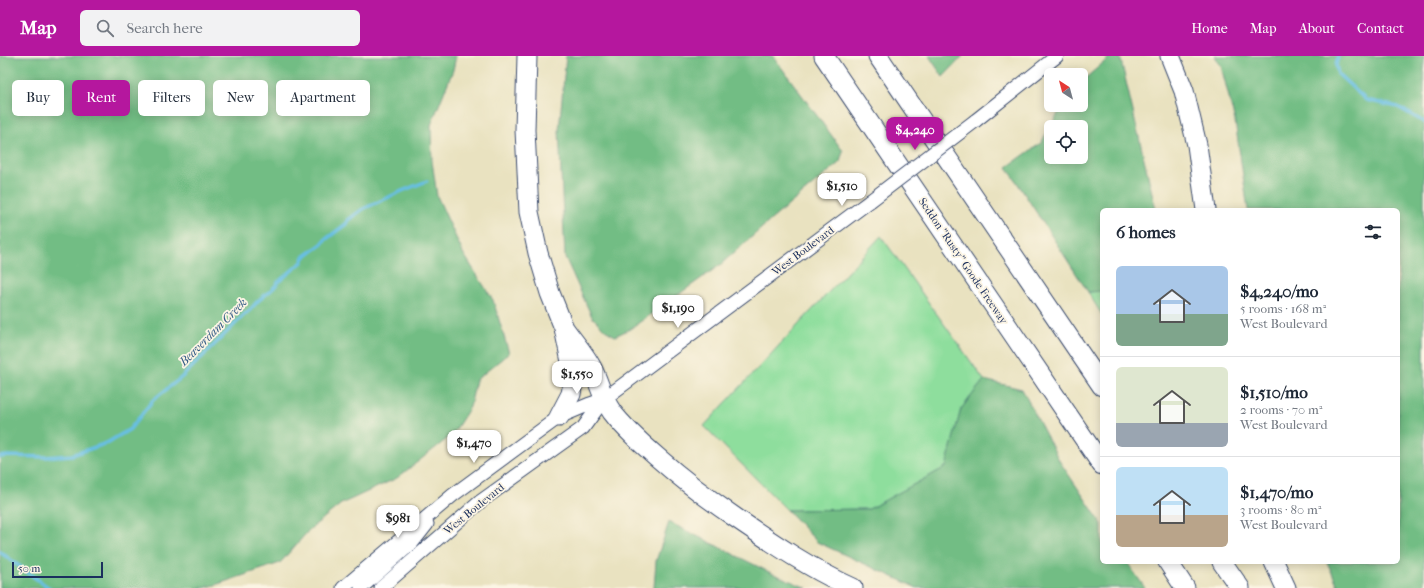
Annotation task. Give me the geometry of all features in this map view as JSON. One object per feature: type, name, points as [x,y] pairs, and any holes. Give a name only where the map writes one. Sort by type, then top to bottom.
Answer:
[{"type":"highway","points":[[527,56],[525,130],[529,212],[538,253],[550,293],[564,328],[574,376],[570,394],[559,417]]},
{"type":"highway","name":"Seddon \"Rusty\" Goode Freeway","points":[[824,56],[1100,462]]},
{"type":"highway","points":[[878,56],[1100,383]]},
{"type":"highway","points":[[1170,56],[1184,91],[1197,145],[1206,208]]},
{"type":"highway","points":[[564,328],[592,368],[604,399],[621,423],[681,479],[794,558],[830,578],[853,588]]},
{"type":"highway","points":[[1169,564],[1185,588]]},
{"type":"highway","points":[[1223,564],[1240,588]]},
{"type":"highway","points":[[1275,564],[1286,588]]},
{"type":"street","name":"West Boulevard","points":[[343,588],[446,501],[559,417],[604,399],[870,202],[1057,56]]},
{"type":"street","name":"West Boulevard","points":[[381,588],[480,501],[583,428],[604,399]]},
{"type":"street","points":[[361,588],[412,543],[446,501]]},
{"type":"green space","points":[[0,56],[456,56],[453,70],[431,125],[432,161],[437,196],[463,253],[493,300],[509,353],[476,380],[470,407],[452,435],[397,478],[341,504],[310,529],[280,563],[204,588],[0,588]]},
{"type":"green space","points":[[566,56],[773,56],[843,151],[840,162],[720,265],[630,329],[615,336],[605,330],[592,317],[565,257],[559,130]]},
{"type":"green space","points":[[929,56],[963,56],[943,77]]},
{"type":"green space","points":[[1111,56],[1120,56],[1156,208],[1100,208],[1100,291],[1088,292],[1007,167],[1041,143],[1044,138],[1044,164],[1088,164],[1088,120],[1054,120],[1059,112],[1088,112],[1088,76]]},
{"type":"green space","points":[[1215,56],[1424,56],[1424,588],[1339,588],[1328,564],[1400,564],[1400,208],[1248,208],[1235,121],[1221,66]]},
{"type":"green space","points":[[881,236],[984,380],[961,409],[946,467],[869,509],[787,510],[704,426]]},
{"type":"green space","points":[[1100,291],[1100,312],[1088,292]]},
{"type":"green space","points":[[984,380],[1022,389],[1060,462],[1100,521],[1100,564],[1128,564],[1145,588],[917,588],[817,542],[787,510],[869,509],[946,467],[961,409]]},
{"type":"green space","points":[[669,522],[769,572],[807,588],[654,588],[656,561]]},
{"type":"waterway","points":[[1338,56],[1336,65],[1338,74],[1366,100],[1398,107],[1424,122]]},
{"type":"waterway","name":"Beaverdam Creek","points":[[0,457],[46,457],[72,455],[107,443],[130,429],[153,400],[182,377],[257,302],[302,262],[304,257],[346,224],[348,220],[363,209],[427,181]]},
{"type":"waterway","points":[[0,552],[49,588]]}]
